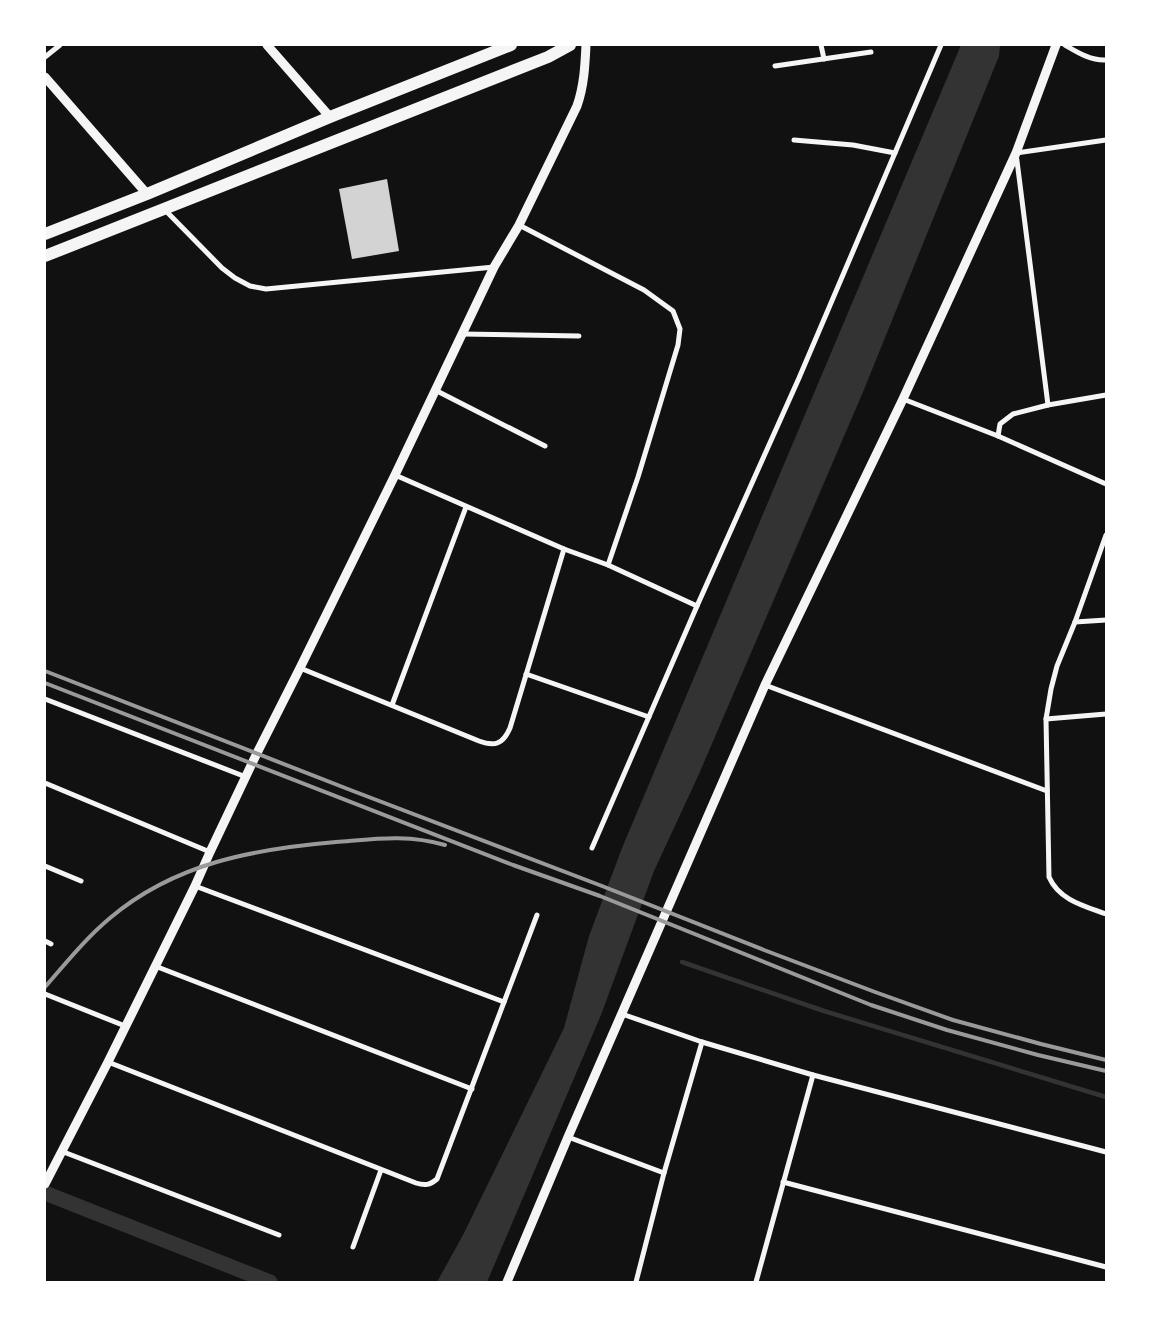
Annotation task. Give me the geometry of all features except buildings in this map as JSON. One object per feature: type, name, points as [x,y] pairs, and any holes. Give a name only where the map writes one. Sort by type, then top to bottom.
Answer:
[{"type":"main road","points":[[45,256],[548,57],[570,45]]},
{"type":"main road","points":[[45,234],[506,46]]},
{"type":"street","points":[[45,58],[60,45]]},
{"type":"street","points":[[267,45],[330,117]]},
{"type":"street","points":[[45,1184],[195,886],[261,744],[395,475],[494,267],[520,225],[578,106],[582,92],[586,45]]},
{"type":"street","points":[[822,45],[824,59]]},
{"type":"street","points":[[592,848],[799,378],[940,45]]},
{"type":"street","points":[[508,1282],[568,1137],[766,685],[903,399],[1016,153],[1056,45]]},
{"type":"street","points":[[1065,45],[1080,54],[1099,61],[1106,60]]},
{"type":"street","points":[[775,66],[871,52]]},
{"type":"street","points":[[45,77],[147,194]]},
{"type":"street","points":[[794,140],[853,145],[895,153]]},
{"type":"street","points":[[1016,153],[1106,140]]},
{"type":"street","points":[[1016,153],[1048,405]]},
{"type":"street","points":[[164,209],[222,268],[250,286],[266,289],[494,267]]},
{"type":"street","points":[[520,225],[644,290],[672,311],[680,328],[678,345],[638,477],[608,565]]},
{"type":"street","points":[[462,334],[579,336]]},
{"type":"street","points":[[435,390],[545,446]]},
{"type":"street","points":[[998,436],[1000,424],[1013,414],[1048,405],[1106,395]]},
{"type":"street","points":[[903,399],[998,436],[1106,484]]},
{"type":"street","points":[[395,475],[564,549],[608,565],[697,606]]},
{"type":"street","points":[[392,705],[466,507]]},
{"type":"street","points":[[1106,535],[1075,622],[1056,666],[1046,719],[1049,877],[1053,886],[1060,894],[1070,900],[1106,914]]},
{"type":"street","points":[[300,668],[489,745],[498,743],[506,737],[510,728],[564,549]]},
{"type":"street","points":[[1075,622],[1106,620]]},
{"type":"street","points":[[526,674],[649,717]]},
{"type":"street","points":[[766,685],[1047,790]]},
{"type":"street","points":[[45,699],[246,777]]},
{"type":"street","points":[[1046,719],[1106,714]]},
{"type":"street","points":[[45,783],[210,852]]},
{"type":"street","points":[[45,866],[81,881]]},
{"type":"street","points":[[195,886],[504,1002]]},
{"type":"street","points":[[108,1062],[381,1170],[424,1185],[431,1184],[437,1179],[537,915]]},
{"type":"street","points":[[45,942],[51,944]]},
{"type":"street","points":[[155,966],[472,1089]]},
{"type":"street","points":[[45,994],[125,1026]]},
{"type":"street","points":[[622,1014],[702,1042],[813,1074],[1106,1152]]},
{"type":"street","points":[[636,1282],[664,1173],[702,1042]]},
{"type":"street","points":[[756,1282],[813,1074]]},
{"type":"street","points":[[568,1137],[664,1173]]},
{"type":"street","points":[[61,1151],[279,1235]]},
{"type":"street","points":[[353,1247],[381,1170]]},
{"type":"street","points":[[782,1182],[1106,1266]]},
{"type":"shaded area","points":[[961,45],[1000,45],[999,56],[863,392],[699,774],[654,871],[601,1015],[487,1282],[437,1282],[463,1235],[564,1028],[589,936],[622,848]]},
{"type":"waterway","points":[[682,962],[824,1011],[1106,1097]]},
{"type":"waterway","points":[[45,1193],[270,1282]]},
{"type":"railway","points":[[45,671],[875,992],[953,1020],[1106,1060]]},
{"type":"railway","points":[[45,683],[513,865],[600,896],[871,1005],[947,1030],[1106,1071]]},
{"type":"railway","points":[[45,987],[84,942],[110,918],[135,899],[161,884],[188,872],[246,855],[305,845],[391,838],[417,839],[445,845]]}]
